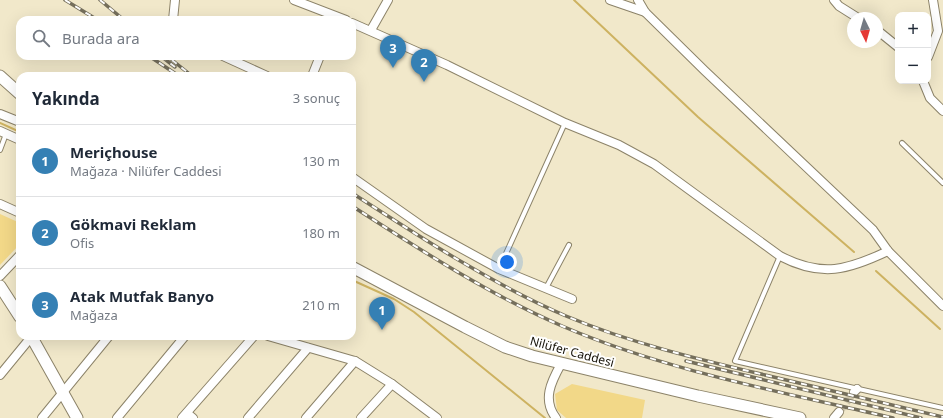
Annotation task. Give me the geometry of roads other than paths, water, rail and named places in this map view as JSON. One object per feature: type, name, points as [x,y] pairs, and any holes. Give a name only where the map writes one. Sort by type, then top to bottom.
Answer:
[{"type":"main road","points":[[0,76],[16,90]]},
{"type":"main road","name":"Nilüfer Caddesi","points":[[356,269],[505,347],[561,364],[800,418]]},
{"type":"main road","points":[[0,286],[16,311]]},
{"type":"main road","points":[[33,340],[77,418]]},
{"type":"street","points":[[173,16],[175,0]]},
{"type":"street","points":[[294,0],[304,2],[330,16]]},
{"type":"street","points":[[371,30],[388,0]]},
{"type":"street","points":[[610,0],[645,12]]},
{"type":"street","points":[[638,0],[645,12],[705,71],[873,230],[888,251],[943,306]]},
{"type":"street","points":[[834,0],[839,6],[848,12]]},
{"type":"street","points":[[931,49],[938,31],[933,0]]},
{"type":"street","points":[[356,24],[371,30],[565,123],[619,145],[654,164],[780,256],[797,265],[816,269],[836,269],[857,266],[888,251]]},
{"type":"street","points":[[883,35],[895,45]]},
{"type":"street","points":[[231,60],[258,72]]},
{"type":"street","points":[[314,72],[318,60]]},
{"type":"street","points":[[924,84],[930,98],[943,111]]},
{"type":"street","points":[[0,114],[16,120]]},
{"type":"street","points":[[3,133],[16,138]]},
{"type":"street","points":[[356,180],[426,229],[499,269],[572,299]]},
{"type":"street","points":[[0,204],[16,211]]},
{"type":"street","points":[[0,276],[16,259]]},
{"type":"street","points":[[0,374],[28,340]]},
{"type":"street","points":[[42,418],[63,395],[106,340]]},
{"type":"street","points":[[117,418],[182,340]]},
{"type":"street","points":[[187,416],[251,340]]},
{"type":"street","points":[[281,340],[355,361],[392,384],[426,415],[437,418]]},
{"type":"street","points":[[248,418],[308,348]]},
{"type":"street","points":[[306,418],[355,361]]},
{"type":"street","points":[[556,418],[549,408],[548,392],[561,364]]},
{"type":"street","points":[[362,418],[392,384]]},
{"type":"lane","points":[[499,269],[565,123]]},
{"type":"lane","points":[[0,150],[3,133]]},
{"type":"lane","points":[[902,143],[943,183]]},
{"type":"lane","points":[[546,288],[569,245]]},
{"type":"lane","points":[[780,256],[735,362],[855,390],[943,408]]},
{"type":"waterway","points":[[574,0],[698,117],[854,252]]},
{"type":"waterway","points":[[0,123],[16,130]]},
{"type":"waterway","points":[[876,271],[940,329]]},
{"type":"waterway","points":[[356,282],[394,299],[414,312],[545,418]]},
{"type":"tunnel","points":[[839,412],[854,392]]},
{"type":"railway","points":[[65,0],[91,16]]},
{"type":"railway","points":[[100,0],[119,16]]},
{"type":"railway","points":[[155,60],[173,72]]},
{"type":"railway","points":[[166,60],[175,67]]},
{"type":"railway","points":[[172,60],[187,72]]},
{"type":"railway","points":[[356,196],[430,243],[484,275],[538,303],[590,326],[689,356],[943,417]]},
{"type":"railway","points":[[356,209],[454,270],[507,300],[562,326],[602,342],[642,356],[725,379],[893,418]]},
{"type":"railway","points":[[686,361],[921,418]]},
{"type":"place","name":"Atak Mutfak Banyo","points":[[393,68]]},
{"type":"place","name":"Gökmavi Reklam","points":[[424,82]]},
{"type":"place","name":"Meriçhouse","points":[[382,330]]}]
